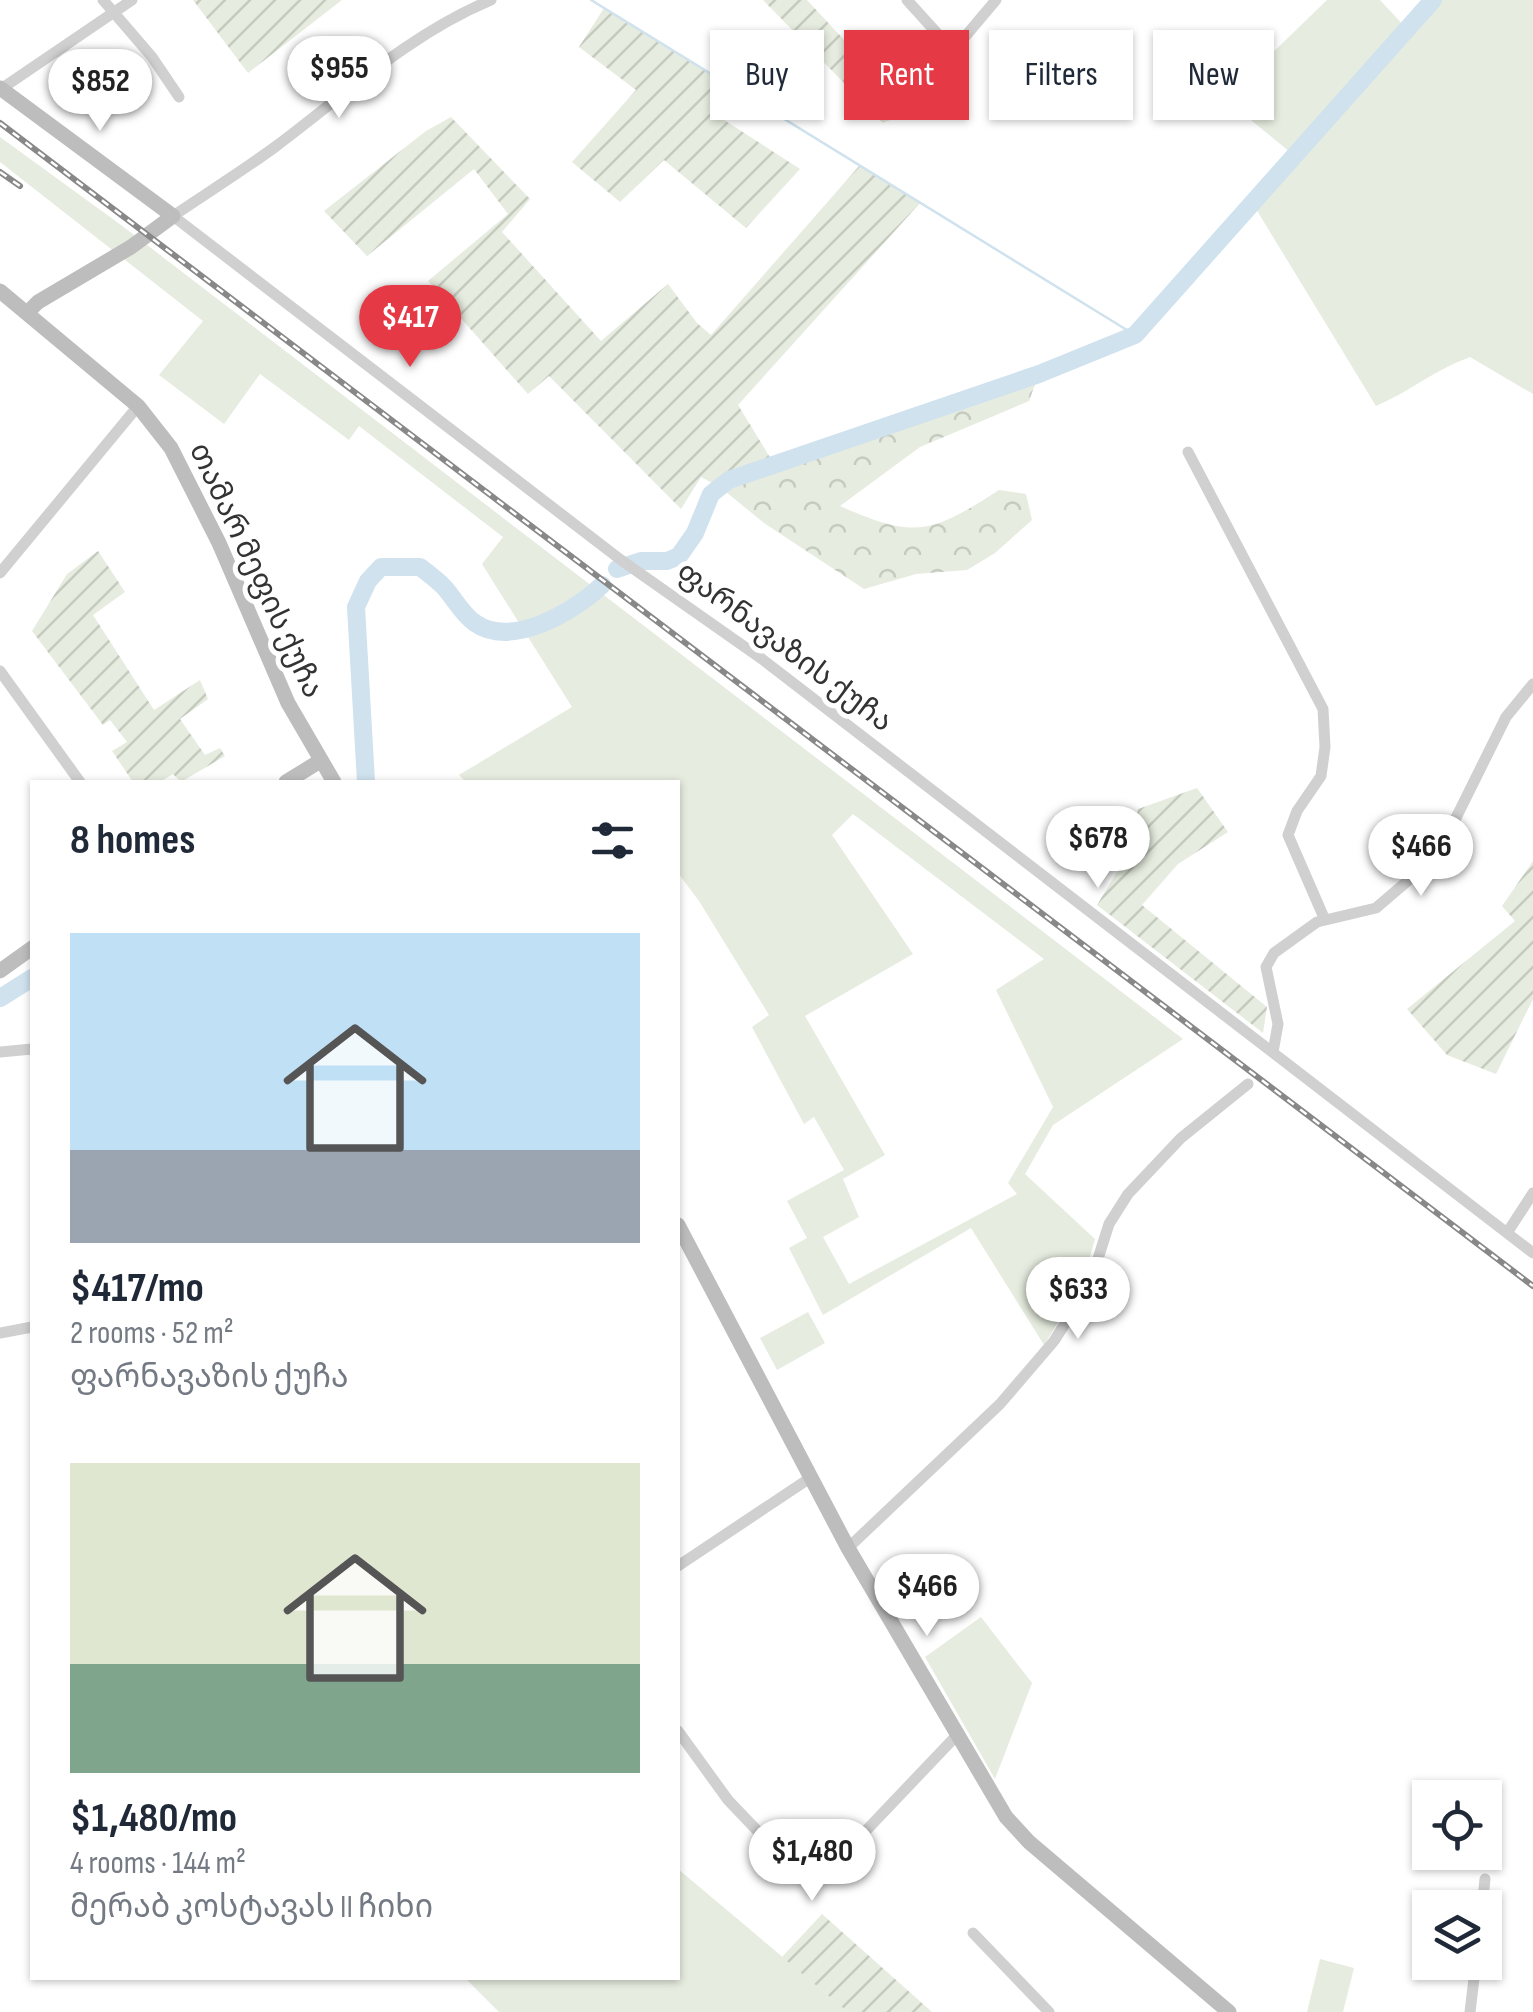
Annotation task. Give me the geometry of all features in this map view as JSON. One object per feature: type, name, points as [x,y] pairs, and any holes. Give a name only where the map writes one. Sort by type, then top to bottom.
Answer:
[{"type":"main road","name":"ფარნავაზის ქუჩა","points":[[0,89],[173,216]]},
{"type":"main road","points":[[27,313],[38,302],[131,248],[173,216]]},
{"type":"main road","name":"თამარ მეფის ქუჩა","points":[[0,291],[138,406],[171,448],[219,543],[288,702],[333,780]]},
{"type":"main road","points":[[289,780],[320,761]]},
{"type":"main road","points":[[0,971],[30,949]]},
{"type":"main road","points":[[680,1229],[848,1548],[1006,1817],[1028,1842],[1228,2012]]},
{"type":"street","points":[[103,0],[152,57],[179,97]]},
{"type":"street","points":[[0,89],[132,0]]},
{"type":"street","points":[[173,216],[275,147],[368,71],[460,13],[491,0]]},
{"type":"street","points":[[906,0],[945,42],[958,46],[996,0]]},
{"type":"street","name":"ფარნავაზის ქუჩა","points":[[173,216],[621,560],[762,658],[1533,1253]]},
{"type":"street","points":[[0,573],[138,406]]},
{"type":"street","points":[[1188,452],[1323,708],[1325,747],[1321,776],[1297,811],[1288,836],[1326,920]]},
{"type":"street","points":[[0,670],[79,780]]},
{"type":"street","points":[[1274,1052],[1278,1024],[1266,967],[1274,953],[1317,922],[1376,908],[1426,866],[1446,838],[1506,718],[1533,684]]},
{"type":"street","points":[[0,1052],[30,1049]]},
{"type":"street","points":[[848,1548],[1000,1404],[1054,1341],[1090,1284],[1109,1224],[1128,1194],[1181,1138],[1248,1084]]},
{"type":"street","points":[[1507,1233],[1533,1192]]},
{"type":"street","points":[[0,1334],[30,1327]]},
{"type":"street","points":[[680,1565],[810,1478]]},
{"type":"street","points":[[680,1734],[728,1800],[808,1884],[818,1880],[957,1735]]},
{"type":"street","points":[[1484,1890],[1485,1879]]},
{"type":"street","points":[[973,1933],[1050,2012]]},
{"type":"street","points":[[1470,2012],[1474,1980]]},
{"type":"green space","points":[[193,0],[342,0],[248,73]]},
{"type":"green space","points":[[763,0],[807,0],[844,40],[844,83],[824,63],[824,30],[792,30]]},
{"type":"green space","points":[[1327,0],[1380,0],[1408,30],[1433,0],[1533,0],[1533,394],[1470,357],[1376,406],[1253,204],[1295,156],[1251,120],[1274,120],[1274,51]]},
{"type":"green space","points":[[604,8],[710,73],[710,120],[724,120],[800,169],[746,228],[664,160],[620,202],[572,162],[636,90],[579,47]]},
{"type":"green space","points":[[451,117],[530,199],[502,232],[601,341],[668,284],[711,335],[860,165],[920,203],[738,405],[774,464],[720,487],[701,477],[681,509],[549,376],[528,394],[428,281],[508,214],[474,169],[367,256],[324,211],[426,131]]},
{"type":"green space","points":[[0,137],[121,225],[1183,1039],[1053,1125],[1025,1174],[1095,1239],[1082,1284],[1044,1345],[971,1228],[823,1315],[789,1248],[807,1238],[787,1201],[844,1170],[814,1117],[804,1124],[752,1027],[769,1015],[680,876],[680,780],[464,780],[459,775],[572,707],[482,564],[503,537],[359,426],[349,440],[260,374],[224,424],[159,375],[203,321],[0,162]],"holes":[[[853,814],[1044,959],[996,990],[1053,1107],[1008,1183],[1017,1194],[849,1284],[823,1237],[859,1217],[843,1179],[885,1155],[805,1016],[913,954],[832,835]]]},
{"type":"green space","points":[[1039,374],[1029,401],[920,447],[840,506],[887,524],[923,527],[957,515],[999,490],[1026,494],[1032,520],[995,553],[967,570],[916,574],[864,589],[764,523],[720,487],[740,476]]},
{"type":"green space","points":[[98,551],[125,592],[93,615],[154,710],[200,680],[208,699],[180,719],[205,755],[220,748],[225,756],[184,780],[173,774],[163,780],[132,780],[112,751],[127,742],[110,720],[103,725],[32,631],[67,574]]},
{"type":"green space","points":[[1197,788],[1228,832],[1178,864],[1142,905],[1267,1007],[1263,1033],[1097,905],[1134,844],[1138,809]]},
{"type":"green space","points":[[1533,861],[1533,999],[1496,1074],[1447,1055],[1407,1009],[1515,921],[1502,906]]},
{"type":"green space","points":[[808,1312],[825,1343],[777,1370],[760,1338]]},
{"type":"green space","points":[[981,1617],[1032,1683],[995,1779],[925,1657]]},
{"type":"green space","points":[[680,1871],[848,2012],[499,2012],[467,1980],[680,1980]]},
{"type":"green space","points":[[822,1914],[932,2012],[848,2012],[782,1957]]},
{"type":"green space","points":[[1320,1959],[1354,1968],[1343,2012],[1307,2012]]},
{"type":"waterway","points":[[591,0],[1135,335]]},
{"type":"waterway","points":[[617,569],[679,556],[695,533],[711,494],[729,480],[1039,374],[1135,335],[1433,0]]},
{"type":"waterway","points":[[366,780],[356,607],[368,581],[381,567],[420,567],[444,587],[475,623],[507,632],[542,624],[576,606],[602,585]]},
{"type":"waterway","points":[[0,998],[30,979]]},
{"type":"railway","points":[[0,123],[1533,1286]]},
{"type":"railway","points":[[0,172],[20,186]]}]
